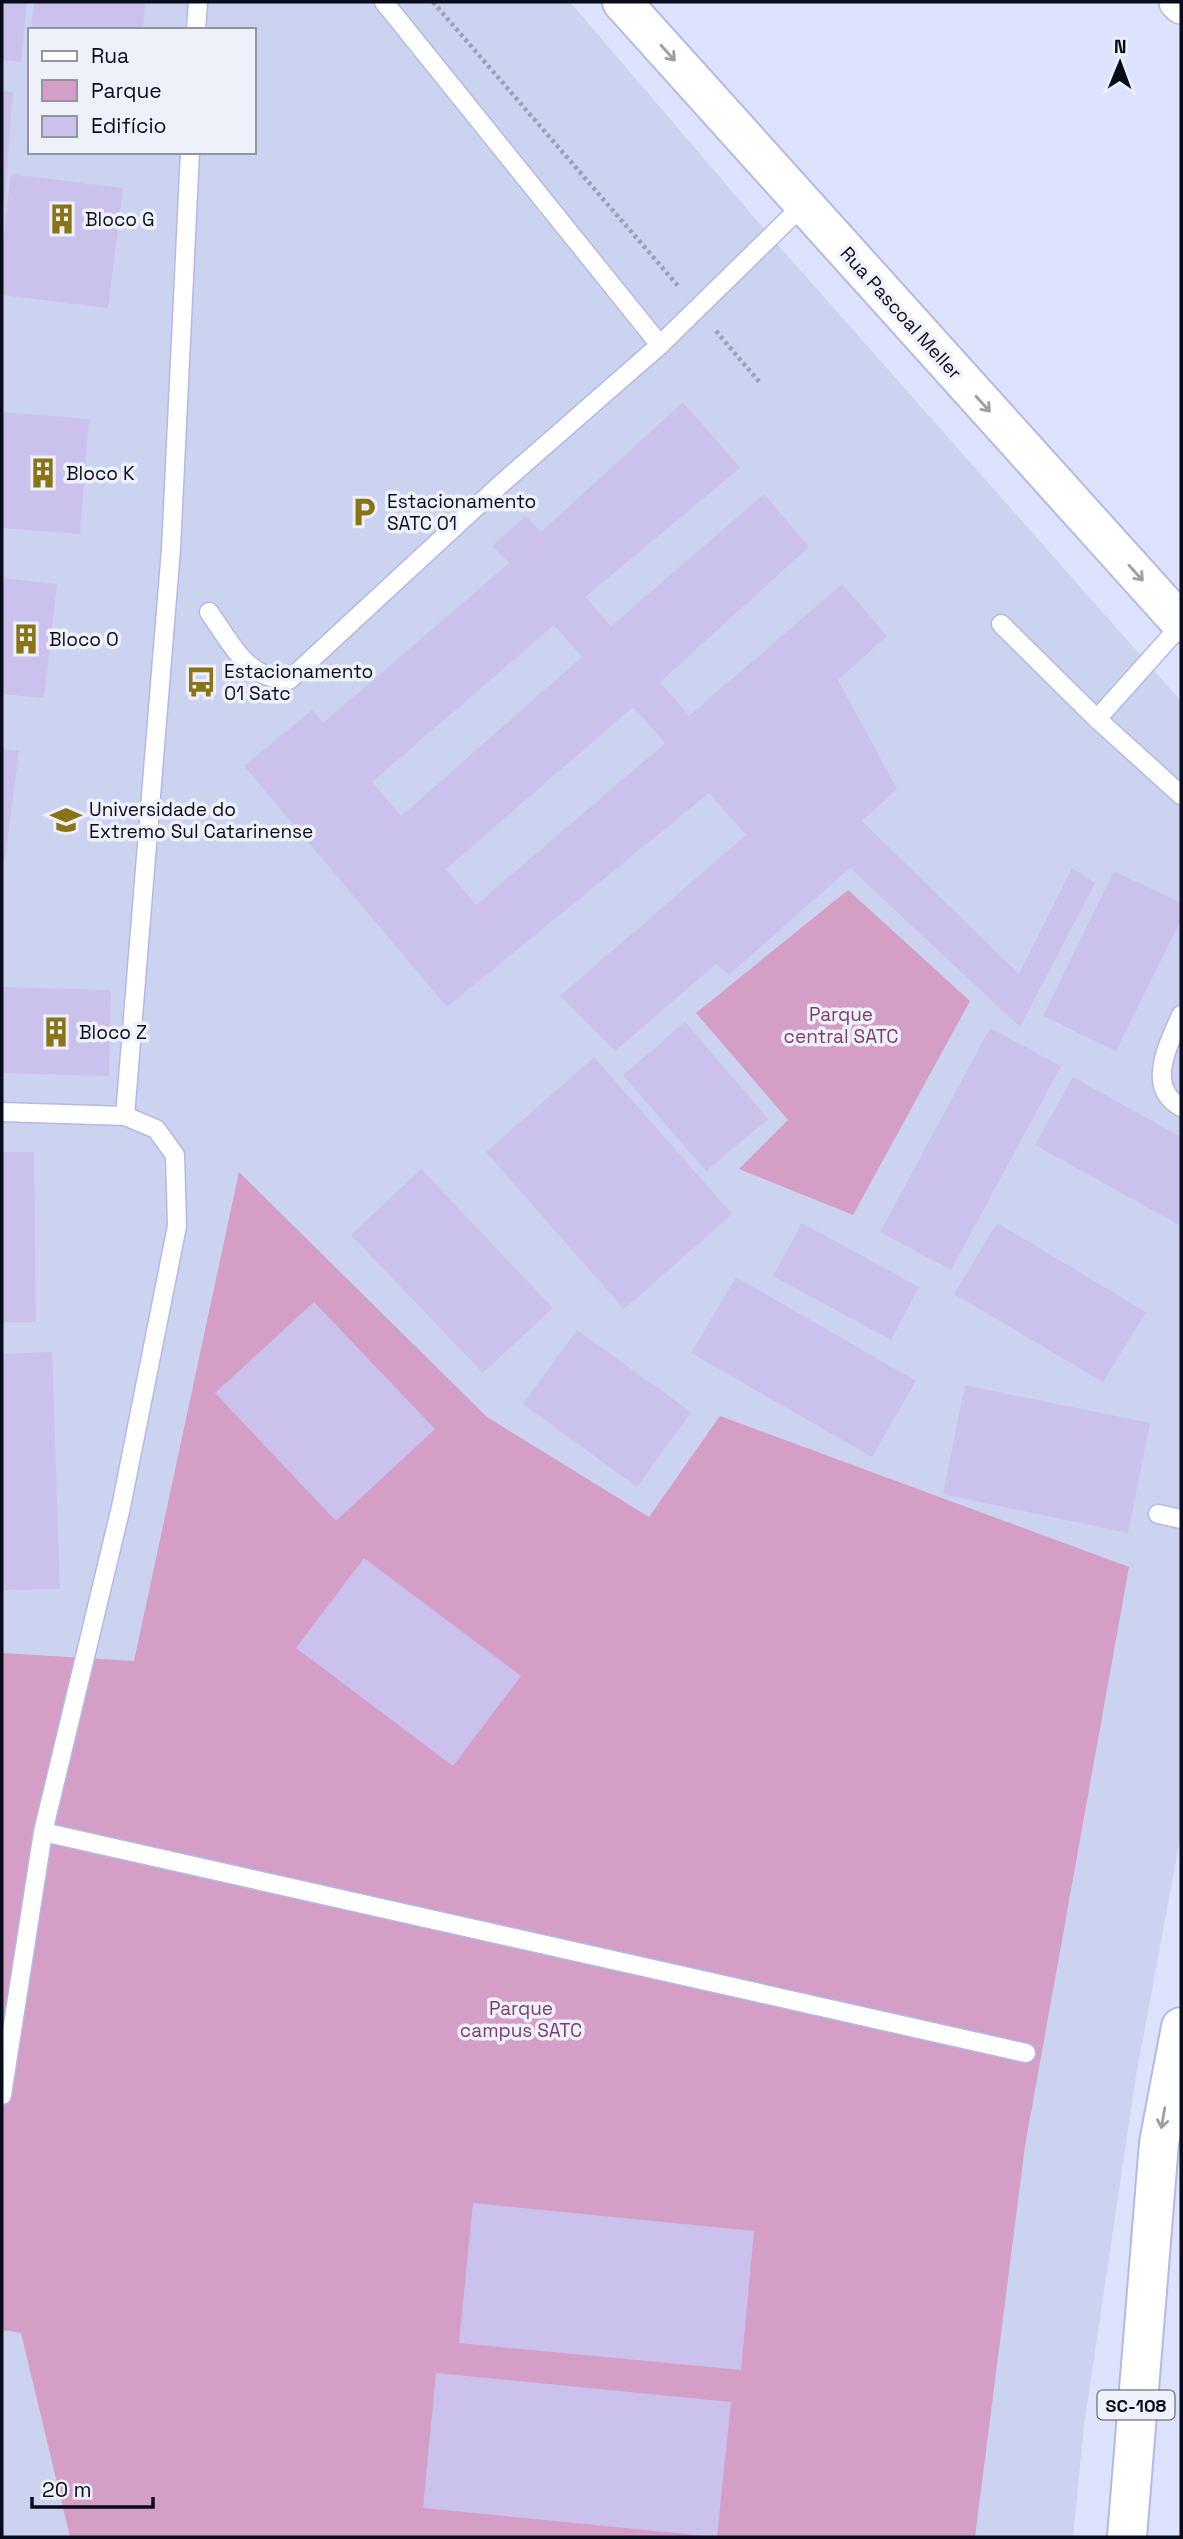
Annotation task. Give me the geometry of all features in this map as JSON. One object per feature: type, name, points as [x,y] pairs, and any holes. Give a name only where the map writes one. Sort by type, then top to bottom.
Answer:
[{"type":"main road","name":"Rua Pascoal Meller","points":[[622,2],[1181,624]]},
{"type":"main road","name":"SC-108","points":[[1127,2537],[1159,2143],[1181,2027]]},
{"type":"main road","name":"SC-108","points":[[1149,2273],[1181,2175]]},
{"type":"street","points":[[1177,2],[1181,6]]},
{"type":"lane","points":[[196,28],[198,2]]},
{"type":"lane","points":[[384,2],[660,345]]},
{"type":"lane","points":[[125,1116],[170,549],[190,154]]},
{"type":"lane","points":[[209,612],[251,669],[273,680],[289,680],[470,512],[660,345],[803,205]]},
{"type":"lane","points":[[1001,624],[1097,719],[1181,795]]},
{"type":"lane","points":[[1097,719],[1181,624]]},
{"type":"lane","points":[[1181,1015],[1161,1061],[1161,1074],[1166,1090],[1181,1107]]},
{"type":"lane","points":[[2,1111],[125,1116],[156,1129],[175,1155],[177,1226],[121,1507],[43,1832],[2,2095]]},
{"type":"lane","points":[[1158,1514],[1181,1519]]},
{"type":"lane","points":[[43,1832],[1026,2053]]},
{"type":"path","points":[[433,2],[540,121],[761,384]]},
{"type":"shaded area","points":[[2,2],[570,2],[771,237],[1181,701],[1181,1834],[1136,2076],[1084,2426],[1073,2537],[2,2537]]},
{"type":"green space","name":"Parque central SATC","points":[[848,890],[970,1001],[853,1215],[739,1169],[788,1120],[696,1013]]},
{"type":"green space","name":"Parque campus SATC","points":[[239,1172],[487,1417],[649,1517],[720,1416],[1129,1567],[1025,2146],[975,2537],[70,2537],[21,2333],[2,2330],[2,1653],[134,1661]]},
{"type":"building","points":[[2,2],[27,2],[21,62],[2,60]]},
{"type":"building","points":[[34,2],[145,2],[143,28],[31,28]]},
{"type":"building","points":[[2,91],[13,92],[4,205],[2,205]]},
{"type":"building","name":"Bloco G","points":[[11,174],[123,188],[108,308],[2,295],[2,250]]},
{"type":"building","points":[[683,402],[740,468],[585,597],[611,626],[764,494],[809,547],[660,682],[689,716],[842,584],[887,636],[838,680],[897,789],[862,821],[1019,974],[1072,868],[1095,883],[1020,1027],[850,868],[729,975],[716,964],[615,1051],[560,996],[746,835],[709,793],[447,1007],[244,766],[312,710],[323,723],[509,563],[492,546],[526,516],[541,532]],"holes":[[[554,625],[582,657],[401,816],[372,782]],[[633,707],[665,743],[476,905],[446,869]]]},
{"type":"building","name":"Bloco K","points":[[2,412],[89,419],[80,534],[2,528]]},
{"type":"building","name":"Bloco O","points":[[2,578],[57,584],[44,698],[2,694]]},
{"type":"building","points":[[2,749],[19,751],[5,860],[2,859]]},
{"type":"building","points":[[1114,871],[1181,903],[1181,920],[1116,1051],[1043,1016]]},
{"type":"building","name":"Bloco Z","points":[[2,987],[111,990],[109,1076],[2,1073]]},
{"type":"building","points":[[685,1022],[768,1119],[706,1171],[623,1075]]},
{"type":"building","points":[[990,1028],[1061,1066],[951,1270],[880,1232]]},
{"type":"building","points":[[594,1057],[732,1214],[624,1309],[486,1152]]},
{"type":"building","points":[[1073,1077],[1181,1137],[1181,1226],[1035,1145]]},
{"type":"building","points":[[2,1152],[34,1152],[36,1322],[2,1322]]},
{"type":"building","points":[[421,1169],[553,1308],[483,1373],[351,1235]]},
{"type":"building","points":[[802,1223],[919,1287],[891,1340],[773,1276]]},
{"type":"building","points":[[997,1223],[1146,1312],[1103,1382],[954,1294]]},
{"type":"building","points":[[736,1277],[916,1381],[872,1457],[691,1353]]},
{"type":"building","points":[[314,1302],[435,1429],[336,1521],[215,1393]]},
{"type":"building","points":[[577,1330],[691,1412],[637,1487],[523,1404]]},
{"type":"building","points":[[52,1352],[60,1589],[2,1590],[2,1354]]},
{"type":"building","points":[[965,1385],[1150,1423],[1128,1533],[943,1494]]},
{"type":"building","points":[[364,1558],[521,1676],[453,1766],[296,1648]]},
{"type":"building","points":[[473,2203],[754,2231],[741,2370],[459,2343]]},
{"type":"building","points":[[436,2373],[731,2402],[717,2537],[423,2508]]},
{"type":"place","name":"Bloco G","points":[[62,219]]},
{"type":"place","name":"Bloco K","points":[[43,473]]},
{"type":"place","name":"Estacionamento SATC 01","points":[[364,512]]},
{"type":"place","name":"Bloco O","points":[[26,639]]},
{"type":"place","name":"Estacionamento 01 Satc","points":[[201,682]]},
{"type":"place","name":"Universidade do Extremo Sul Catarinense","points":[[66,820]]},
{"type":"place","name":"Bloco Z","points":[[56,1032]]}]
